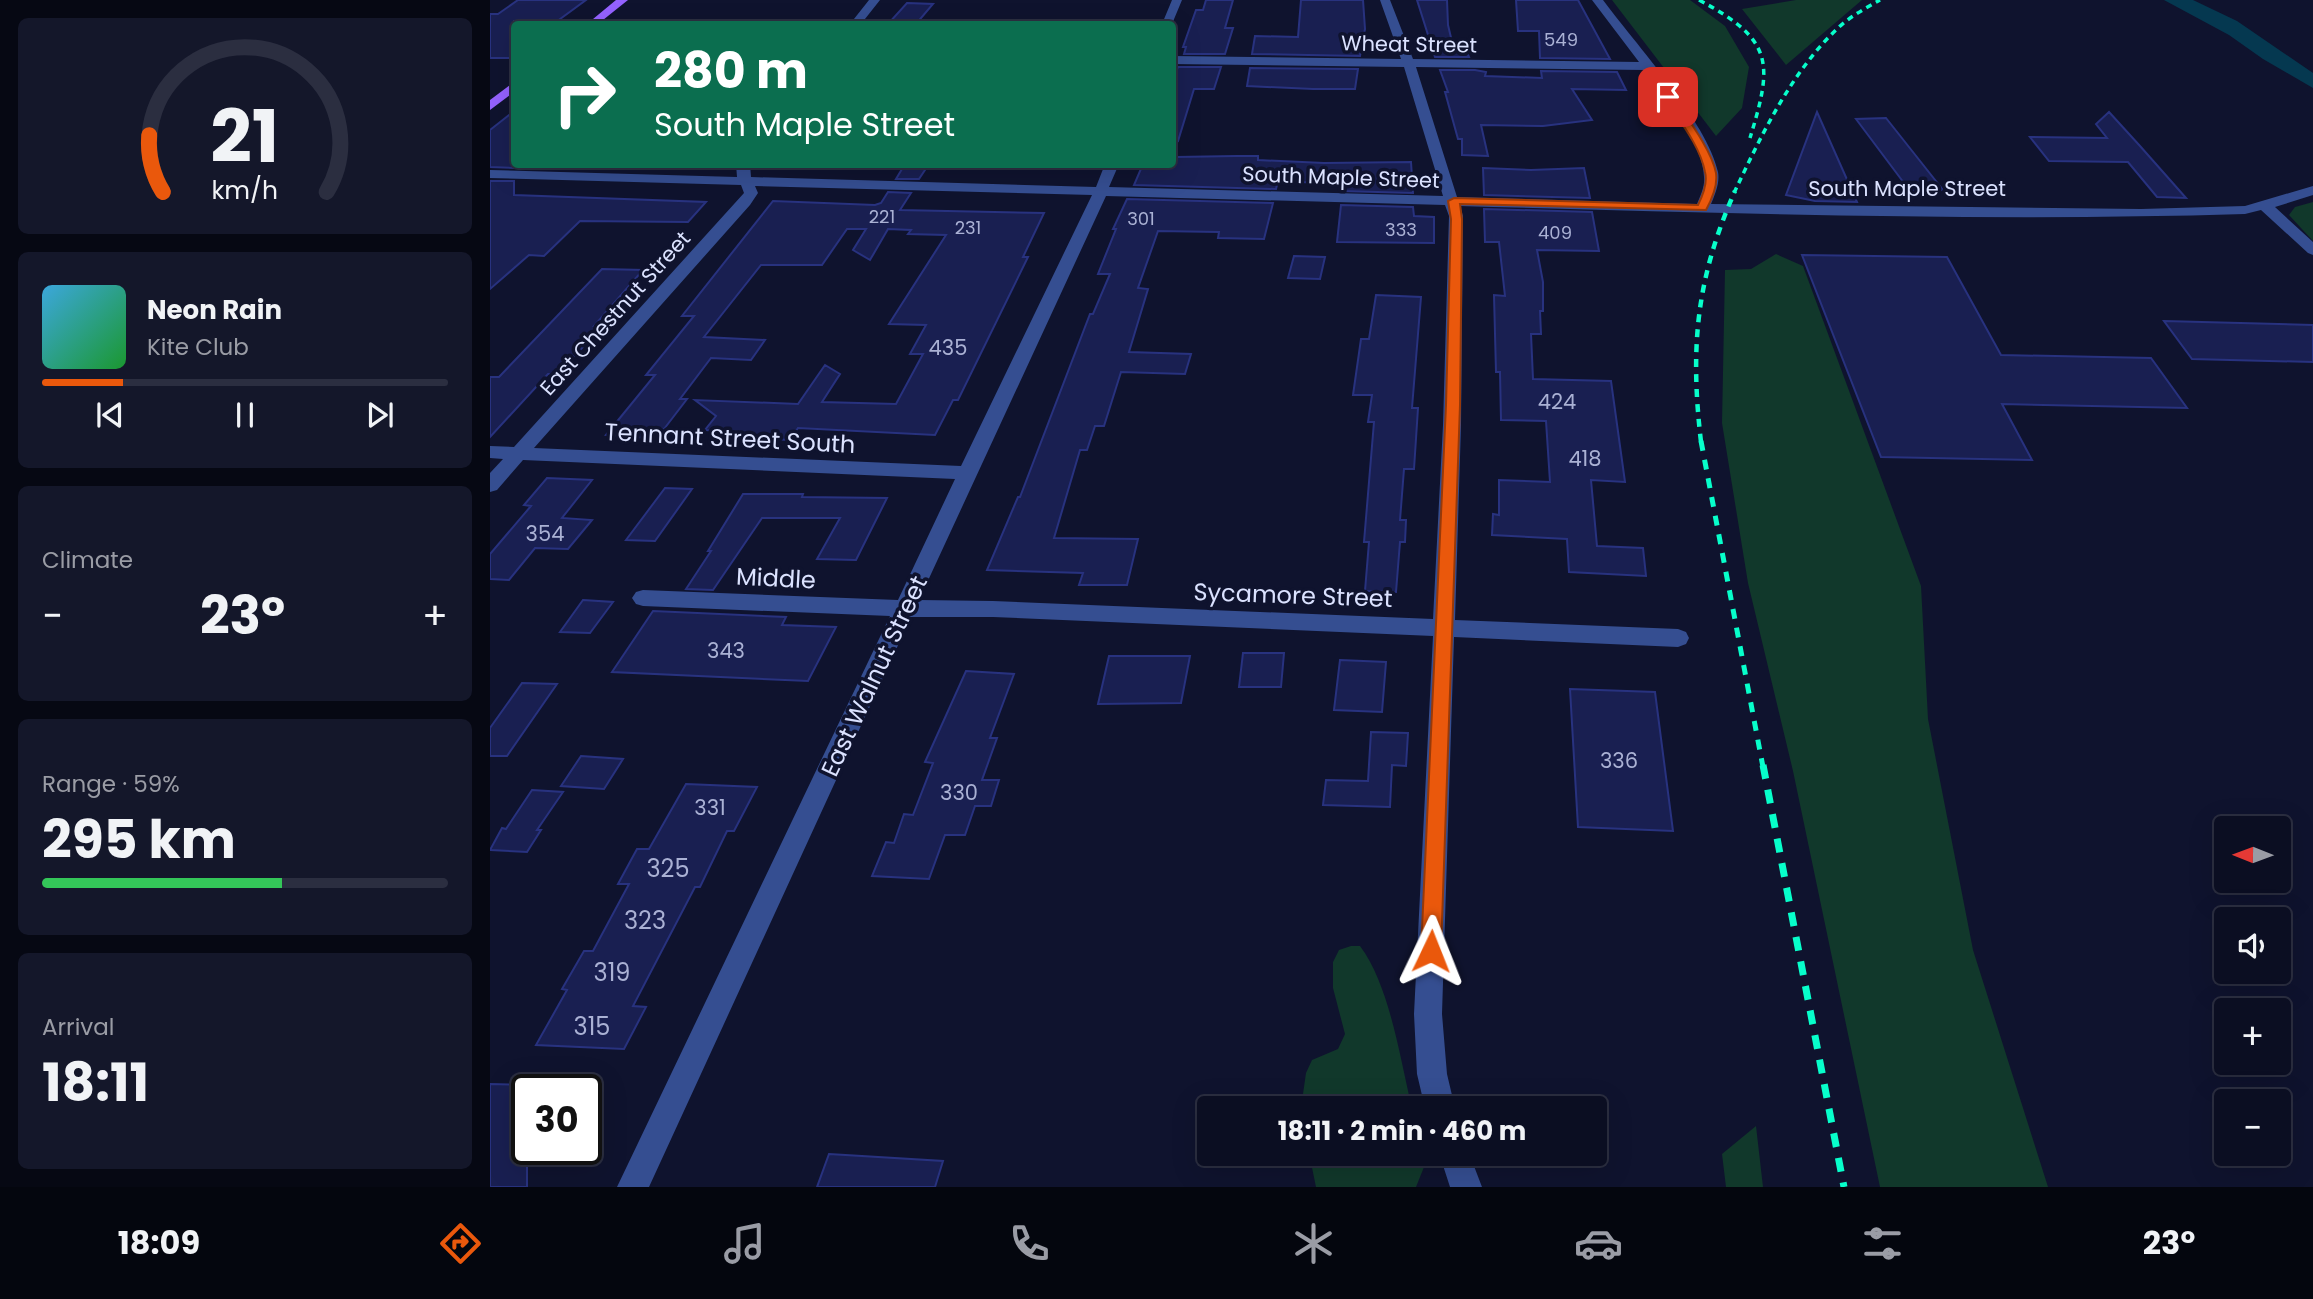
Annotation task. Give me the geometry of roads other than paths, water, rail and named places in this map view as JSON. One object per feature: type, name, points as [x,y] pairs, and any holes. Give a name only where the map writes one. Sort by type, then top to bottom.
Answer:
[{"type":"main road","points":[[596,21],[623,0]]},
{"type":"main road","points":[[490,106],[511,88]]},
{"type":"street","points":[[858,21],[876,0]]},
{"type":"street","points":[[1168,21],[1177,0]]},
{"type":"street","points":[[1385,0],[1409,64],[1454,201],[1457,219],[1453,405],[1428,1014],[1432,1073],[1437,1096]]},
{"type":"street","points":[[1597,0],[1693,133],[1711,172],[1710,191],[1702,208]]},
{"type":"street","name":"Wheat Street","points":[[1176,60],[1646,66]]},
{"type":"street","name":"East Walnut Street","points":[[633,1187],[907,608],[1110,168]]},
{"type":"street","name":"South Maple Street","points":[[490,174],[745,173],[1101,192],[1702,208],[2155,213],[2221,212],[2265,206],[2313,190]]},
{"type":"street","name":"East Chestnut Street","points":[[490,485],[745,202],[751,193],[745,173]]},
{"type":"street","points":[[2265,206],[2313,250]]},
{"type":"street","name":"Tennant Street South","points":[[490,452],[968,473]]},
{"type":"street","name":"Middle","points":[[643,598],[907,608]]},
{"type":"street","name":"Sycamore Street","points":[[907,608],[993,609],[1678,638]]},
{"type":"street","points":[[1459,1166],[1466,1187]]},
{"type":"water","points":[[2164,0],[2193,0],[2237,21],[2313,73],[2313,88],[2263,59],[2229,35]]},
{"type":"railway","points":[[1699,0],[1742,28],[1754,41],[1761,56],[1764,72],[1762,90],[1750,138]]},
{"type":"railway","points":[[1734,193],[1767,126],[1806,64],[1839,27],[1880,0]]},
{"type":"railway","points":[[1701,442],[1696,376],[1699,314],[1712,254],[1735,191]]},
{"type":"railway","points":[[1701,441],[1763,767]]},
{"type":"railway","points":[[1763,765],[1844,1187]]}]
